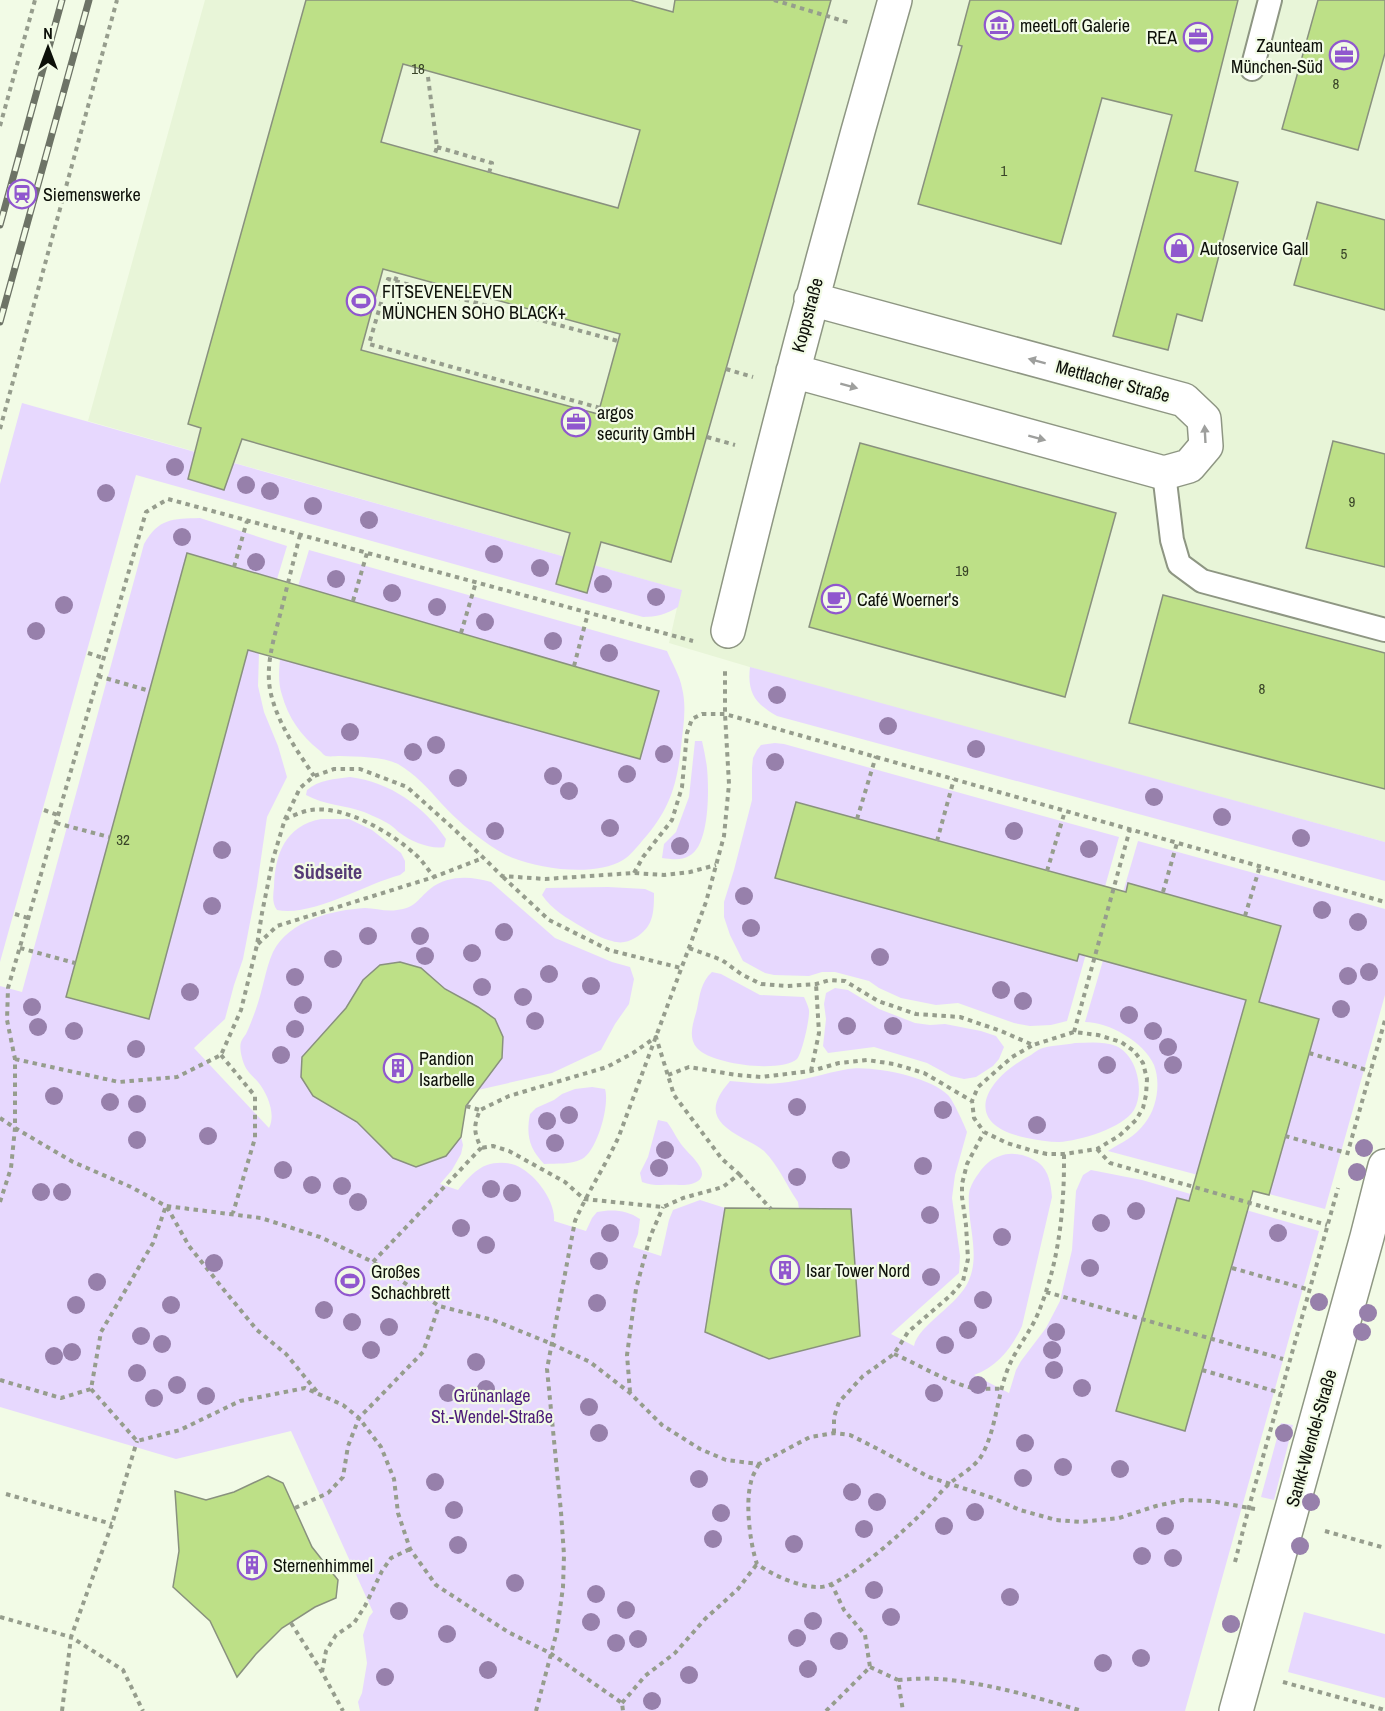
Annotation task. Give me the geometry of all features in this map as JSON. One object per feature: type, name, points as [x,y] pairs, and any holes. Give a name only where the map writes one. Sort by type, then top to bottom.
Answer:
[{"type":"street","name":"Koppstraße","points":[[727,641],[770,455],[895,0]]},
{"type":"street","name":"Mettlacher Straße","points":[[811,299],[1184,400],[1204,419],[1206,446],[1190,466],[1164,473]]},
{"type":"street","points":[[793,371],[1164,473]]},
{"type":"street","name":"Sankt-Wendel-Straße","points":[[1236,1711],[1385,1166]]},
{"type":"lane","points":[[1252,69],[1270,0]]},
{"type":"lane","points":[[1164,473],[1172,540],[1179,564],[1202,581],[1385,630]]},
{"type":"path","points":[[0,126],[35,0]]},
{"type":"path","points":[[0,429],[117,0]]},
{"type":"path","points":[[774,0],[886,33]]},
{"type":"path","points":[[428,77],[437,147],[434,157]]},
{"type":"path","points":[[437,147],[492,163],[489,173]]},
{"type":"path","points":[[395,281],[398,273]]},
{"type":"path","points":[[600,408],[369,344],[388,279],[618,341]]},
{"type":"path","points":[[450,296],[453,288]]},
{"type":"path","points":[[0,1202],[11,1168],[15,1128],[15,1059],[7,1020],[8,988],[146,512],[168,499],[588,613],[727,641],[725,714],[729,784],[724,836],[706,902],[615,1146],[574,1221],[547,1369],[564,1555],[563,1587],[557,1631],[536,1711]]},
{"type":"path","points":[[234,567],[247,521]]},
{"type":"path","points":[[300,535],[269,659],[270,686],[282,724],[314,776]]},
{"type":"path","points":[[353,601],[367,553]]},
{"type":"path","points":[[461,633],[476,582]]},
{"type":"path","points":[[574,666],[588,613]]},
{"type":"path","points":[[88,653],[103,658]]},
{"type":"path","points":[[98,676],[150,691]]},
{"type":"path","points":[[634,873],[643,857],[672,820],[682,787],[687,733],[692,719],[702,714],[725,714],[1385,902]]},
{"type":"path","points":[[857,819],[876,756]]},
{"type":"path","points":[[15,1059],[119,1082],[177,1077],[221,1055],[241,1010],[257,945],[273,859],[285,819],[300,788],[314,776],[334,769],[360,769],[407,787],[549,920],[609,950],[681,968]]},
{"type":"path","points":[[937,841],[954,779]]},
{"type":"path","points":[[44,810],[58,814]]},
{"type":"path","points":[[285,819],[311,810],[340,811],[368,822],[398,841],[417,855],[434,877]]},
{"type":"path","points":[[1047,871],[1065,811]]},
{"type":"path","points":[[56,823],[109,837]]},
{"type":"path","points":[[1074,1032],[1130,829]]},
{"type":"path","points":[[1163,892],[1177,843]]},
{"type":"path","points":[[257,945],[277,926],[434,877],[483,858]]},
{"type":"path","points":[[502,876],[544,879],[634,873],[664,875],[690,872],[716,865]]},
{"type":"path","points":[[1245,916],[1260,866]]},
{"type":"path","points":[[15,914],[28,918]]},
{"type":"path","points":[[20,948],[75,963]]},
{"type":"path","points":[[689,948],[722,960],[741,974],[761,984],[788,987],[830,980],[845,981],[878,1000],[916,1014],[960,1017],[1034,1045]]},
{"type":"path","points":[[811,1071],[819,1033],[816,984]]},
{"type":"path","points":[[0,1014],[7,1020]]},
{"type":"path","points":[[1344,1163],[1385,1020]]},
{"type":"path","points":[[1074,1032],[1098,1035],[1121,1042],[1134,1051],[1143,1063],[1147,1079],[1143,1108],[1136,1120],[1119,1136],[1097,1149],[1064,1154],[1047,1154],[1030,1150],[1007,1143],[984,1132],[974,1118],[972,1101],[978,1087],[1012,1057],[1034,1045],[1074,1032]]},
{"type":"path","points":[[656,1037],[674,1095],[683,1110],[722,1159],[740,1174],[771,1209]]},
{"type":"path","points":[[481,1148],[475,1134],[474,1124],[480,1110],[509,1095],[607,1067],[656,1037]]},
{"type":"path","points":[[1309,1053],[1370,1071]]},
{"type":"path","points":[[221,1055],[255,1095],[255,1138],[233,1213]]},
{"type":"path","points":[[668,1075],[689,1067],[737,1076],[761,1077],[811,1071],[839,1063],[867,1060],[894,1064],[924,1073],[972,1101]]},
{"type":"path","points":[[466,1106],[480,1110]]},
{"type":"path","points":[[0,1118],[73,1162],[131,1187],[166,1206],[261,1218],[320,1237],[373,1262],[439,1306],[493,1320],[552,1344],[590,1362],[630,1393],[662,1425],[700,1449],[726,1460],[759,1464],[810,1437],[834,1433],[850,1435],[929,1477],[1020,1510],[1056,1520],[1081,1522],[1119,1518],[1183,1500],[1211,1501],[1249,1507],[1385,1548]]},
{"type":"path","points":[[834,1433],[834,1417],[839,1402],[863,1377],[894,1354],[908,1332],[951,1295],[963,1281],[968,1259],[962,1184],[967,1164],[984,1132]]},
{"type":"path","points":[[1285,1136],[1347,1153]]},
{"type":"path","points":[[373,1262],[481,1148],[493,1146],[509,1151],[565,1182],[584,1199],[663,1207],[683,1198],[723,1187],[740,1174]]},
{"type":"path","points":[[1097,1149],[1110,1163],[1328,1225]]},
{"type":"path","points":[[759,1464],[751,1482],[748,1506],[756,1564],[780,1578],[820,1587],[832,1585],[854,1572],[966,1472],[982,1455],[994,1427],[1001,1389],[1008,1367],[1032,1328],[1046,1292],[1058,1244],[1064,1195],[1064,1154]]},
{"type":"path","points":[[1233,1570],[1339,1184]]},
{"type":"path","points":[[91,1389],[101,1332],[153,1243],[166,1206]]},
{"type":"path","points":[[166,1206],[189,1246],[224,1290],[257,1330],[286,1354],[319,1395]]},
{"type":"path","points":[[630,1393],[627,1355],[636,1289],[650,1237],[663,1207]]},
{"type":"path","points":[[1232,1268],[1310,1290]]},
{"type":"path","points":[[1046,1292],[1283,1359]]},
{"type":"path","points":[[295,1508],[328,1493],[343,1477],[348,1446],[358,1418],[423,1352],[439,1306]]},
{"type":"path","points":[[894,1354],[928,1372],[959,1384],[975,1389],[1001,1389]]},
{"type":"path","points":[[1202,1370],[1281,1393]]},
{"type":"path","points":[[0,1380],[61,1398],[91,1389]]},
{"type":"path","points":[[137,1441],[180,1430],[240,1401],[305,1388],[343,1405],[358,1418],[381,1447],[394,1479],[398,1513],[410,1549],[436,1585],[508,1632],[550,1653],[622,1703]]},
{"type":"path","points":[[91,1389],[137,1441]]},
{"type":"path","points":[[62,1711],[71,1637],[112,1524],[137,1441]]},
{"type":"path","points":[[6,1494],[112,1524]]},
{"type":"path","points":[[322,1672],[326,1651],[336,1635],[354,1623],[391,1558],[410,1549]]},
{"type":"path","points":[[623,1711],[622,1703],[645,1676],[675,1653],[705,1619],[738,1588],[756,1564]]},
{"type":"path","points":[[832,1585],[844,1610],[864,1635],[870,1667]]},
{"type":"path","points":[[0,1617],[71,1637],[123,1670],[143,1711]]},
{"type":"path","points":[[291,1623],[343,1711]]},
{"type":"path","points":[[870,1667],[898,1680],[938,1679],[982,1685],[1036,1697],[1082,1711]]},
{"type":"path","points":[[826,1711],[870,1667]]},
{"type":"path","points":[[898,1680],[903,1711]]},
{"type":"path","points":[[1276,1680],[1385,1710]]},
{"type":"shaded area","points":[[205,0],[1385,0],[1385,842],[790,679],[669,643],[681,590],[88,421]]},
{"type":"green space","points":[[22,403],[682,590],[678,607],[661,615],[643,617],[136,475],[0,962],[0,484]]},
{"type":"green space","name":"Grünanlage St.-Wendel-Straße","points":[[200,518],[287,546],[259,653],[258,686],[264,712],[278,746],[287,777],[267,817],[243,959],[225,1019],[194,1048],[269,1128],[272,1117],[268,1098],[245,1067],[240,1044],[256,1009],[270,959],[280,941],[301,925],[326,914],[365,908],[389,911],[403,909],[415,903],[430,889],[444,881],[459,878],[475,879],[491,882],[555,938],[612,962],[630,967],[634,979],[629,1004],[601,1050],[552,1073],[478,1090],[466,1106],[461,1154],[452,1170],[440,1184],[458,1190],[471,1175],[483,1167],[497,1163],[515,1165],[529,1174],[548,1196],[554,1213],[554,1221],[586,1231],[597,1212],[625,1212],[640,1219],[633,1247],[661,1256],[673,1210],[700,1200],[725,1208],[705,1332],[769,1359],[860,1336],[851,1209],[799,1209],[798,1202],[764,1151],[725,1127],[716,1114],[718,1099],[730,1081],[780,1083],[858,1068],[886,1071],[915,1078],[929,1083],[948,1095],[967,1132],[955,1175],[952,1198],[960,1256],[959,1273],[891,1334],[914,1346],[923,1330],[957,1298],[969,1280],[974,1253],[969,1196],[971,1187],[983,1167],[997,1157],[1015,1154],[1035,1160],[1042,1166],[1049,1178],[1052,1197],[1022,1326],[1014,1342],[1003,1356],[990,1367],[974,1375],[1009,1393],[1016,1370],[1046,1328],[1060,1301],[1072,1250],[1076,1191],[1083,1175],[1091,1170],[1142,1180],[1319,1231],[1185,1711],[360,1711],[358,1702],[362,1693],[367,1663],[363,1635],[373,1612],[291,1431],[176,1459],[0,1407],[0,986],[22,992],[144,544],[155,529],[167,522]]},
{"type":"green space","points":[[309,550],[667,651],[680,679],[684,703],[679,761],[674,786],[665,808],[651,830],[633,851],[623,860],[611,865],[583,870],[553,868],[525,862],[504,854],[474,834],[421,782],[398,764],[377,758],[326,756],[312,745],[296,726],[288,711],[279,677],[280,659]]},
{"type":"green space","points":[[750,667],[1385,842],[1385,881],[777,716],[763,707],[754,696],[750,684]]},
{"type":"green space","points":[[695,741],[702,741],[707,768],[707,816],[701,841],[696,850],[686,858],[662,858],[664,844],[676,832],[689,797]]},
{"type":"green space","points":[[775,743],[1119,837],[1067,1021],[1051,1025],[1030,1026],[1014,1023],[958,1003],[936,1005],[901,998],[869,981],[835,972],[822,972],[809,976],[774,975],[765,973],[743,961],[724,917],[724,902],[752,800],[753,758],[761,745]]},
{"type":"green space","points":[[350,777],[379,784],[417,806],[446,839],[444,847],[433,847],[415,842],[387,823],[364,812],[320,801],[306,795],[307,790],[316,784]]},
{"type":"green space","points":[[321,819],[349,819],[372,830],[401,853],[405,861],[405,871],[400,875],[323,904],[291,911],[277,910],[273,899],[275,875],[284,843],[299,828]]},
{"type":"green space","points":[[1138,841],[1385,909],[1385,995],[1325,1209],[1108,1151],[1133,1136],[1141,1128],[1149,1117],[1157,1095],[1154,1065],[1142,1049],[1134,1041],[1115,1030],[1104,1025],[1085,1022]]},
{"type":"green space","points":[[546,888],[645,889],[654,893],[653,914],[649,924],[641,934],[630,941],[615,942],[597,936],[560,913],[542,895]]},
{"type":"green space","points":[[712,972],[721,974],[760,995],[804,997],[809,1014],[797,1059],[777,1066],[747,1065],[717,1059],[697,1048],[692,1039],[693,1024],[705,980]]},
{"type":"green space","points":[[835,988],[848,990],[879,1009],[915,1023],[945,1024],[996,1036],[1004,1047],[993,1066],[976,1077],[964,1079],[951,1076],[927,1063],[874,1047],[828,1053],[823,1046],[826,1019],[824,1004],[826,993]]},
{"type":"green space","points":[[1075,1043],[1111,1044],[1129,1057],[1137,1074],[1139,1093],[1134,1110],[1128,1117],[1100,1132],[1059,1142],[1027,1138],[1006,1131],[992,1122],[986,1112],[986,1100],[1002,1076],[1040,1049]]},
{"type":"green space","points":[[592,1087],[605,1089],[606,1096],[604,1116],[593,1147],[588,1154],[577,1161],[544,1164],[530,1141],[528,1128],[530,1114],[536,1108],[562,1094],[575,1089]]},
{"type":"green space","points":[[658,1120],[667,1122],[681,1144],[699,1165],[702,1173],[698,1181],[682,1185],[656,1185],[642,1182],[640,1173],[648,1157]]},
{"type":"green space","points":[[1281,1423],[1293,1425],[1274,1500],[1261,1497]]},
{"type":"green space","points":[[1304,1612],[1385,1634],[1385,1698],[1288,1672]]},
{"type":"building","points":[[306,0],[630,0],[673,12],[675,0],[831,0],[671,562],[601,542],[587,593],[556,584],[570,533],[242,439],[224,490],[188,479],[201,428],[188,424]],"holes":[[[403,64],[640,130],[618,208],[381,142]],[[383,269],[620,334],[598,414],[361,350]]]},
{"type":"building","points":[[970,0],[1238,0],[1195,171],[1238,182],[1202,321],[1177,314],[1168,350],[1113,336],[1172,115],[1102,98],[1061,244],[918,204],[962,46],[958,45]]},
{"type":"building","points":[[1318,0],[1385,0],[1385,53],[1358,150],[1282,129]]},
{"type":"building","points":[[1317,202],[1385,220],[1385,310],[1294,285]]},
{"type":"building","points":[[1333,441],[1385,454],[1385,567],[1306,548]]},
{"type":"building","points":[[860,443],[1116,513],[1065,697],[809,627]]},
{"type":"building","points":[[187,553],[659,691],[640,759],[248,650],[149,1019],[66,997]]},
{"type":"building","points":[[1163,595],[1385,653],[1385,789],[1129,723]]},
{"type":"building","points":[[796,802],[1126,892],[1128,883],[1281,926],[1259,1002],[1319,1019],[1269,1195],[1253,1191],[1185,1431],[1116,1411],[1177,1198],[1189,1201],[1246,1000],[1079,954],[1077,961],[775,878]]},
{"type":"building","name":"Pandion Isarbelle","points":[[400,962],[421,968],[445,989],[495,1019],[503,1037],[502,1058],[466,1106],[461,1137],[446,1156],[416,1167],[393,1158],[357,1122],[313,1096],[301,1077],[302,1057],[346,1008],[363,980],[380,965]]},
{"type":"building","name":"Isar Tower Nord","points":[[725,1208],[851,1209],[860,1336],[769,1359],[705,1332]]},
{"type":"building","name":"Sternenhimmel","points":[[268,1476],[283,1483],[312,1547],[338,1580],[336,1598],[315,1607],[282,1628],[237,1677],[210,1621],[173,1587],[179,1551],[175,1491],[206,1500],[234,1492]]},
{"type":"railway","points":[[0,225],[62,0]]},
{"type":"railway","points":[[0,322],[89,0]]},
{"type":"place","name":"meetLoft Galerie","points":[[999,25]]},
{"type":"place","name":"REA","points":[[1198,37]]},
{"type":"place","name":"Zaunteam München-Süd","points":[[1344,55]]},
{"type":"place","name":"Siemenswerke","points":[[22,194]]},
{"type":"place","name":"Autoservice Gall","points":[[1179,248]]},
{"type":"place","name":"FITSEVENELEVEN MÜNCHEN SOHO BLACK+","points":[[361,301]]},
{"type":"place","name":"argos security GmbH","points":[[576,422]]},
{"type":"place","name":"Café Woerner's","points":[[836,599]]},
{"type":"place","name":"Pandion Isarbelle","points":[[398,1068]]},
{"type":"place","name":"Isar Tower Nord","points":[[785,1270]]},
{"type":"place","name":"Großes Schachbrett","points":[[350,1281]]},
{"type":"place","name":"Sternenhimmel","points":[[252,1565]]},
{"type":"district","name":"Südseite","points":[[328,871]]}]
